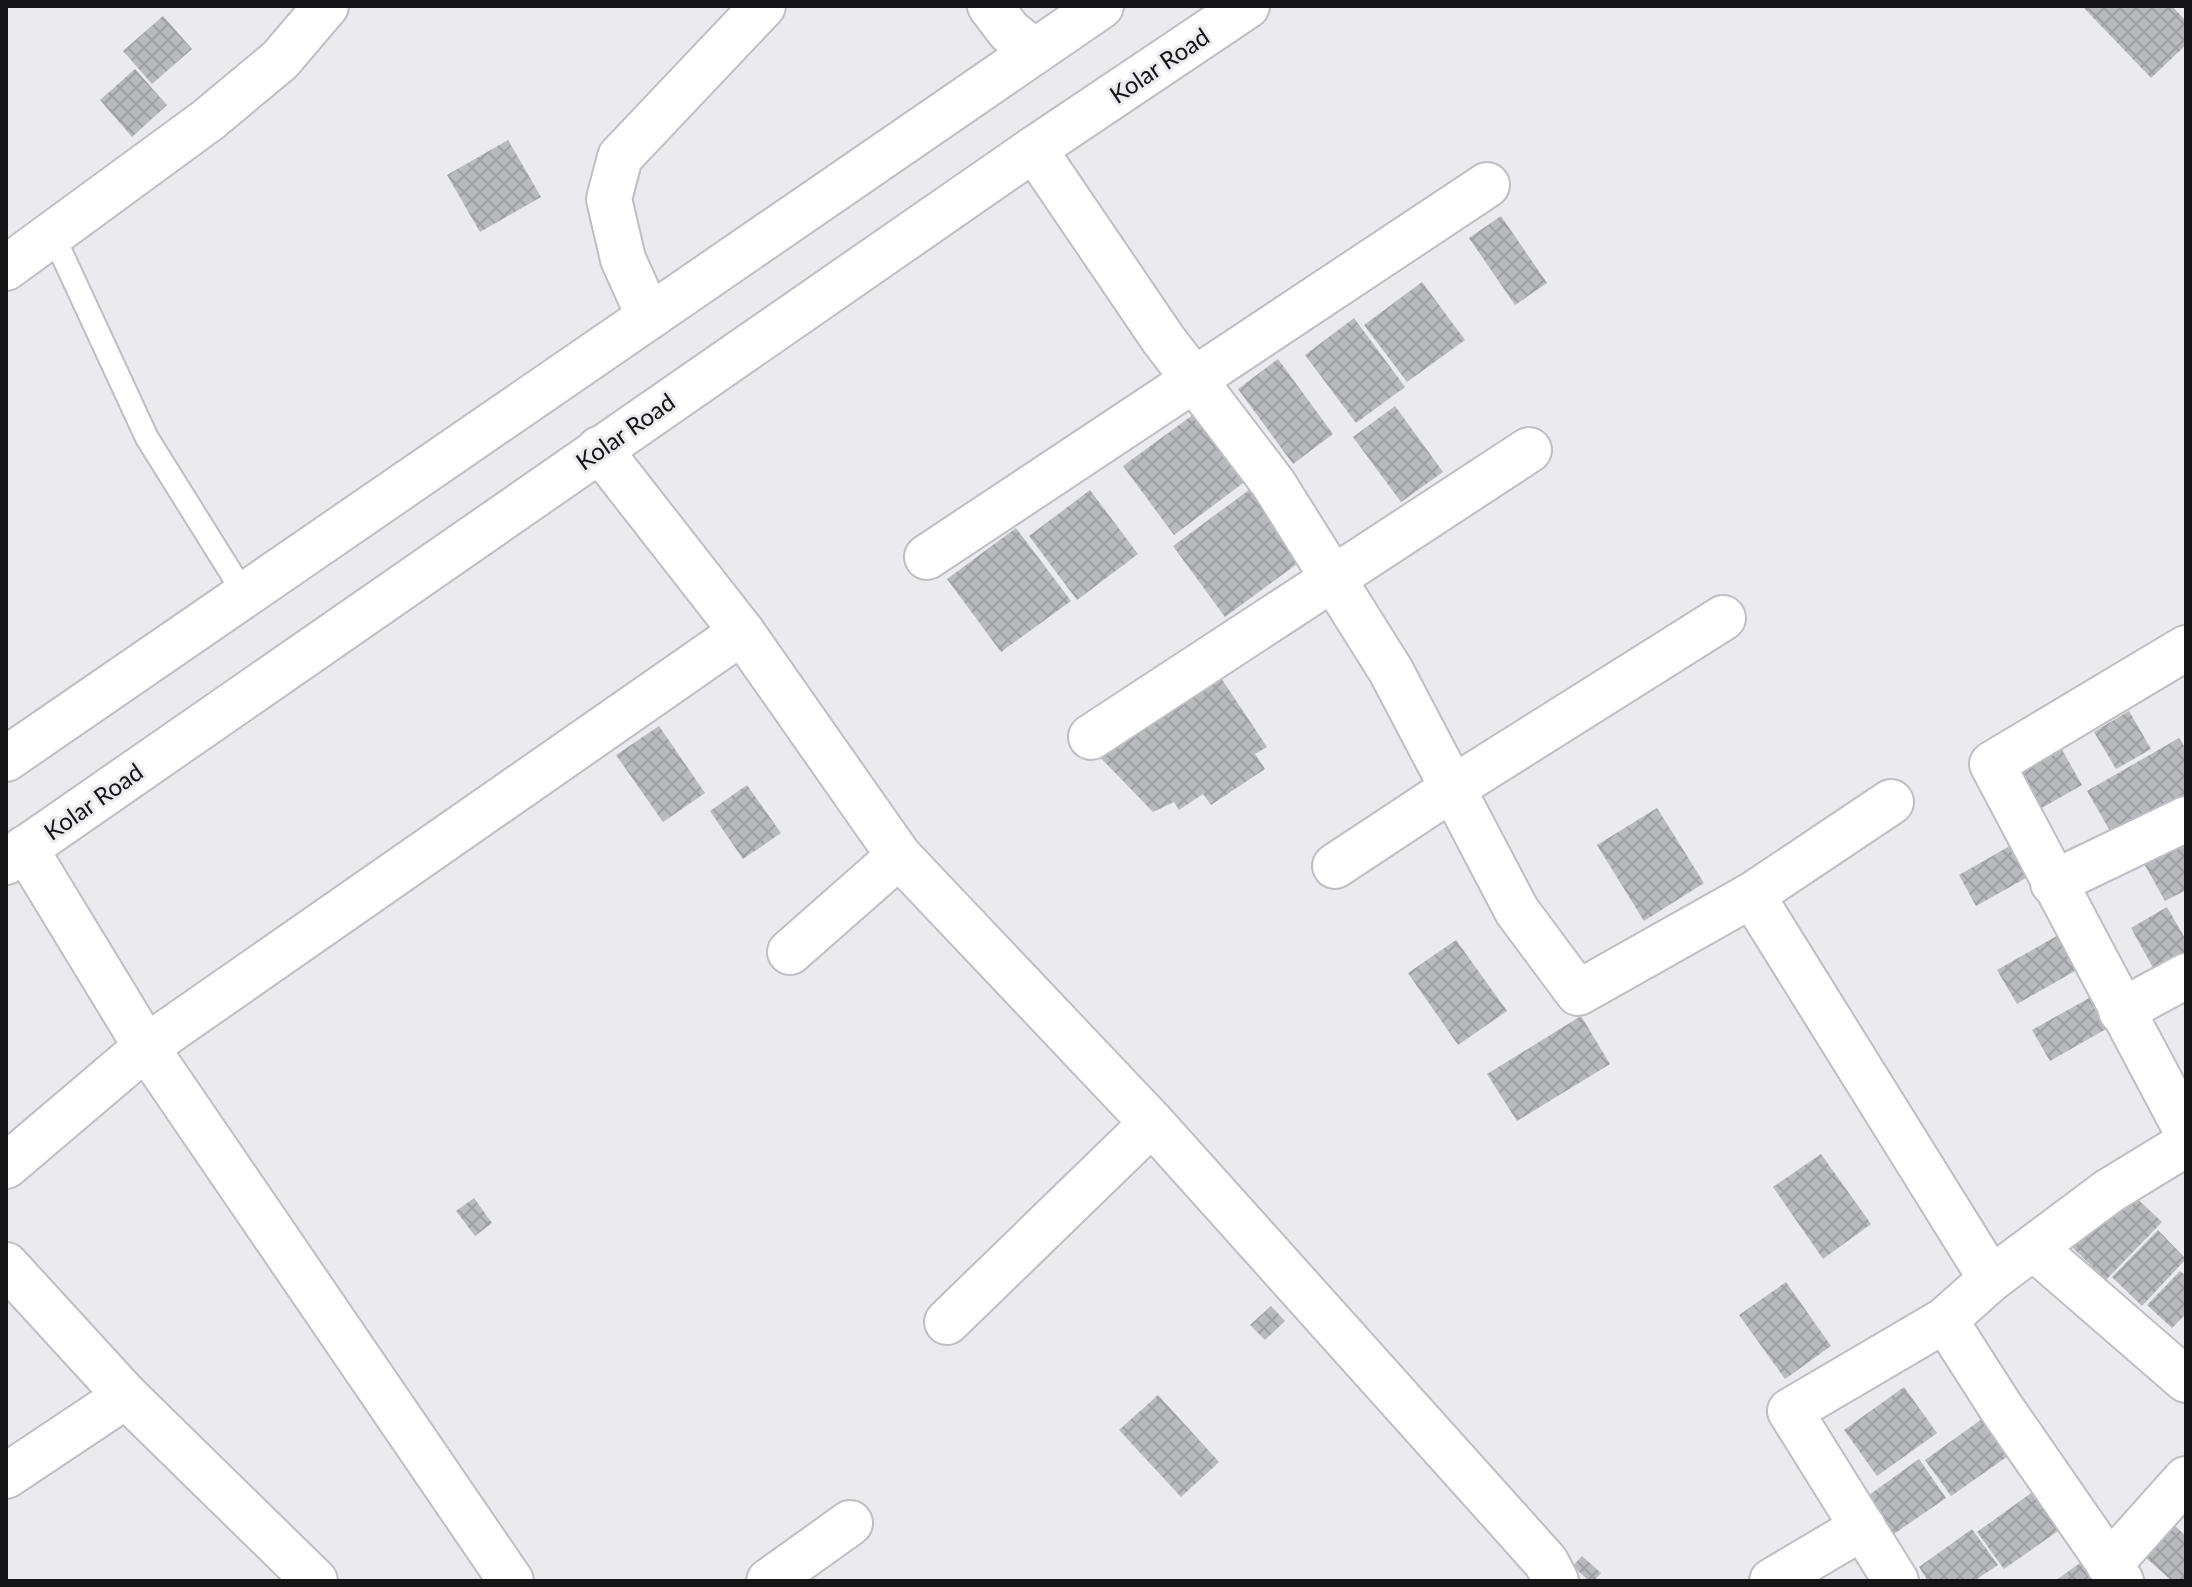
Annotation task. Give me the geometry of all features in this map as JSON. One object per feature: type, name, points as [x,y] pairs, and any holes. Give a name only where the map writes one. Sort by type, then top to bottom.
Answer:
[{"type":"street","points":[[649,317],[623,259],[609,199],[620,157],[763,6]]},
{"type":"street","points":[[990,6],[1009,31],[1034,51]]},
{"type":"street","points":[[6,759],[1101,6]]},
{"type":"street","name":"Kolar Road","points":[[16,855],[599,449],[1247,6]]},
{"type":"street","points":[[6,268],[208,120],[280,60],[306,10]]},
{"type":"street","points":[[1034,149],[1163,339],[1273,483],[1391,671],[1517,911],[1578,993],[1752,895],[1891,802]]},
{"type":"street","points":[[927,557],[1487,185]]},
{"type":"street","points":[[599,449],[742,632],[899,856],[1152,1123],[1543,1575]]},
{"type":"street","points":[[1091,737],[1529,450]]},
{"type":"street","points":[[1335,866],[1723,618]]},
{"type":"street","points":[[6,1166],[146,1047],[742,632]]},
{"type":"street","points":[[2186,648],[1992,764],[2186,1130]]},
{"type":"street","points":[[2053,883],[2186,819]]},
{"type":"street","points":[[16,855],[511,1581]]},
{"type":"street","points":[[790,952],[899,856]]},
{"type":"street","points":[[1752,895],[1991,1279]]},
{"type":"street","points":[[2121,1011],[2186,976]]},
{"type":"street","points":[[947,1322],[1152,1123]]},
{"type":"street","points":[[1896,1581],[1790,1411],[1945,1320],[1991,1279],[2109,1191],[2186,1144]]},
{"type":"street","points":[[2034,1248],[2186,1380]]},
{"type":"street","points":[[6,1265],[126,1396],[315,1581]]},
{"type":"street","points":[[1945,1320],[2115,1573],[2186,1479]]},
{"type":"street","points":[[6,1476],[126,1396]]},
{"type":"street","points":[[769,1581],[850,1523]]},
{"type":"street","points":[[1772,1581],[1863,1527]]},
{"type":"lane","points":[[53,235],[147,438],[245,595]]},
{"type":"building","points":[[2082,6],[2172,6],[2186,21],[2186,45],[2151,78]]},
{"type":"building","points":[[163,16],[192,49],[152,84],[123,51]]},
{"type":"building","points":[[135,69],[167,105],[132,137],[100,100]]},
{"type":"building","points":[[508,140],[541,197],[480,232],[447,175]]},
{"type":"building","points":[[1501,216],[1547,283],[1515,305],[1469,238]]},
{"type":"building","points":[[1422,282],[1465,340],[1407,382],[1364,325]]},
{"type":"building","points":[[1354,318],[1405,387],[1356,423],[1305,355]]},
{"type":"building","points":[[1278,359],[1333,434],[1293,464],[1238,389]]},
{"type":"building","points":[[1395,406],[1443,472],[1401,502],[1353,437]]},
{"type":"building","points":[[1201,409],[1251,477],[1174,535],[1123,466]]},
{"type":"building","points":[[1090,490],[1138,554],[1077,600],[1029,536]]},
{"type":"building","points":[[1249,490],[1301,561],[1225,617],[1173,546]]},
{"type":"building","points":[[1016,528],[1071,601],[1001,652],[947,579]]},
{"type":"building","points":[[1213,666],[1267,747],[1255,754],[1265,769],[1211,805],[1203,794],[1179,810],[1174,802],[1153,812],[1092,749]]},
{"type":"building","points":[[2129,711],[2151,749],[2116,769],[2094,732]]},
{"type":"building","points":[[659,726],[705,793],[663,822],[616,755]]},
{"type":"building","points":[[2179,738],[2186,749],[2186,794],[2113,836],[2087,791]]},
{"type":"building","points":[[2057,741],[2082,785],[2040,809],[2015,765]]},
{"type":"building","points":[[747,785],[781,833],[743,859],[710,811]]},
{"type":"building","points":[[1657,808],[1704,883],[1644,921],[1597,845]]},
{"type":"building","points":[[2179,839],[2186,850],[2186,890],[2165,901],[2142,860]]},
{"type":"building","points":[[2015,843],[2033,874],[1976,906],[1959,875]]},
{"type":"building","points":[[2167,907],[2186,940],[2186,956],[2156,973],[2131,928]]},
{"type":"building","points":[[2062,933],[2082,967],[2017,1004],[1997,970]]},
{"type":"building","points":[[1456,940],[1507,1011],[1458,1045],[1408,973]]},
{"type":"building","points":[[2089,998],[2106,1029],[2050,1061],[2032,1030]]},
{"type":"building","points":[[1581,1016],[1610,1064],[1517,1121],[1487,1074]]},
{"type":"building","points":[[1821,1154],[1871,1224],[1823,1259],[1773,1187]]},
{"type":"building","points":[[2127,1189],[2162,1222],[2106,1280],[2072,1247]]},
{"type":"building","points":[[474,1198],[492,1223],[475,1236],[456,1211]]},
{"type":"building","points":[[2158,1230],[2186,1259],[2142,1306],[2112,1277]]},
{"type":"building","points":[[2180,1271],[2186,1276],[2186,1314],[2172,1328],[2147,1305]]},
{"type":"building","points":[[1786,1282],[1831,1346],[1785,1379],[1739,1315]]},
{"type":"building","points":[[1271,1306],[1285,1321],[1265,1340],[1250,1325]]},
{"type":"building","points":[[1904,1387],[1937,1433],[1877,1476],[1844,1430]]},
{"type":"building","points":[[1158,1395],[1219,1462],[1181,1497],[1119,1430]]},
{"type":"building","points":[[1982,1419],[2008,1456],[1951,1496],[1925,1460]]},
{"type":"building","points":[[1919,1459],[1946,1498],[1891,1536],[1865,1498]]},
{"type":"building","points":[[2034,1491],[2061,1529],[2004,1569],[1977,1532]]},
{"type":"building","points":[[2172,1523],[2186,1536],[2186,1581],[2172,1581],[2144,1556]]},
{"type":"building","points":[[1972,1529],[1998,1565],[1974,1581],[1928,1581],[1919,1567]]},
{"type":"building","points":[[1582,1556],[1601,1573],[1594,1581],[1589,1581],[1573,1566]]},
{"type":"building","points":[[2080,1563],[2093,1581],[2055,1581]]}]
